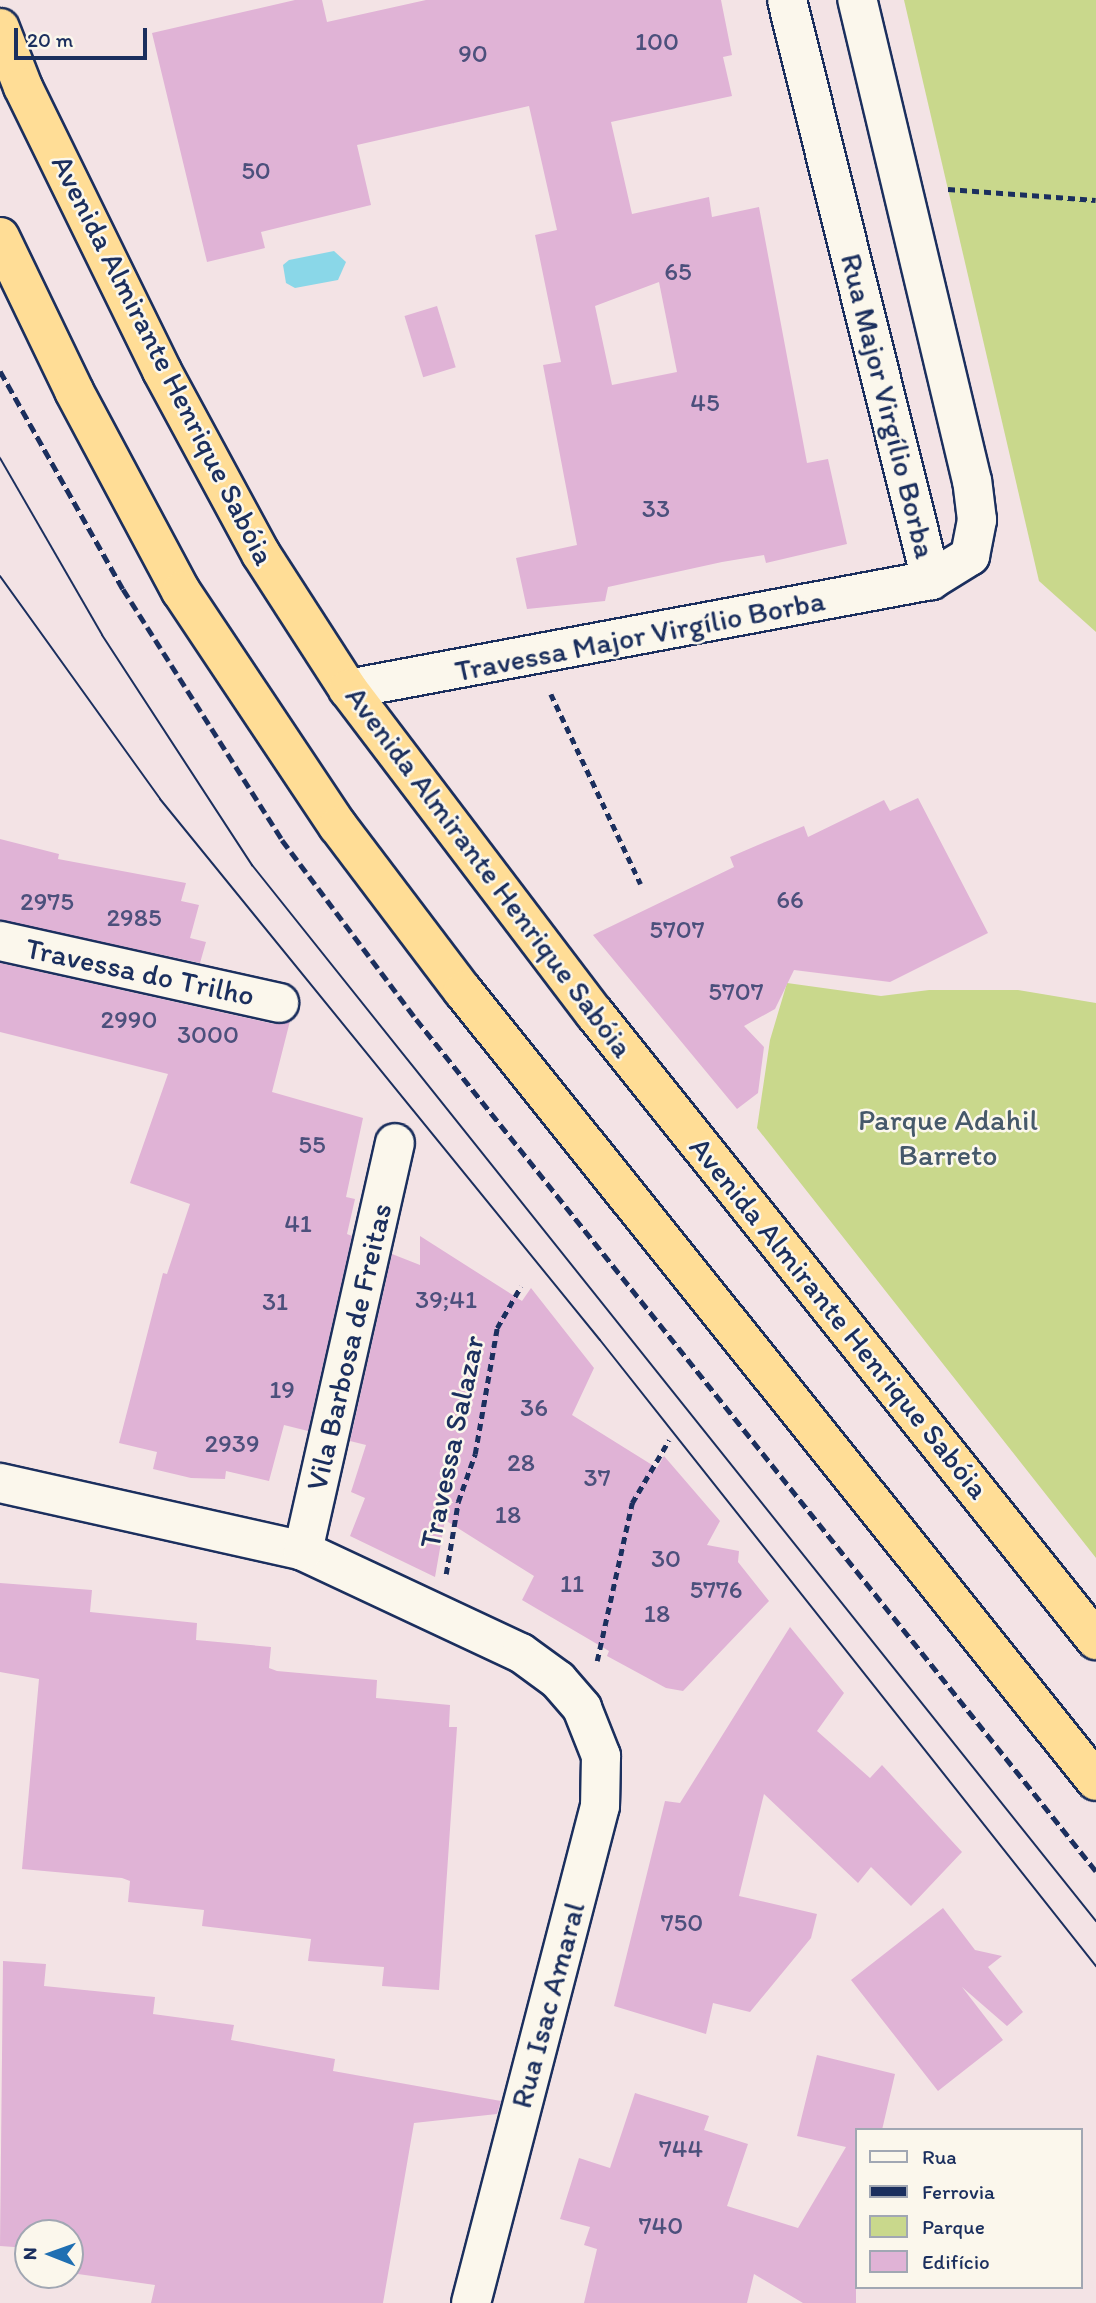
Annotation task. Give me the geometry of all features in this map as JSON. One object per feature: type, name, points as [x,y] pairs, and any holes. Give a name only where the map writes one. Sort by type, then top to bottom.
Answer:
[{"type":"highway","name":"Avenida Almirante Henrique Sabóia","points":[[0,28],[23,87],[162,371],[261,554],[348,689],[595,1014],[1096,1640]]},
{"type":"highway","points":[[0,237],[74,391],[181,591],[338,826],[463,991],[1096,1781]]},
{"type":"street","name":"Rua Major Virgílio Borba","points":[[788,0],[931,580],[970,556],[977,520],[972,481],[857,0]]},
{"type":"street","name":"Travessa Major Virgílio Borba","points":[[348,689],[534,659],[931,580]]},
{"type":"street","name":"Travessa do Trilho","points":[[0,941],[279,1003]]},
{"type":"street","name":"Vila Barbosa de Freitas","points":[[303,1551],[396,1143]]},
{"type":"street","name":"Rua Isac Amaral","points":[[0,1483],[303,1551],[521,1653],[558,1680],[582,1708],[601,1756],[600,1805],[471,2303]]},
{"type":"path","points":[[948,189],[1096,200]]},
{"type":"path","points":[[534,659],[641,884]]},
{"type":"path","name":"Travessa Salazar","points":[[440,1613],[497,1328],[521,1286]]},
{"type":"path","points":[[582,1708],[601,1647],[632,1503],[669,1440]]},
{"type":"green space","points":[[904,0],[1096,0],[1096,632],[1039,581]]},
{"type":"green space","name":"Parque Adahil Barreto","points":[[787,983],[881,996],[929,990],[1018,990],[1096,1003],[1096,1558],[757,1128],[770,1040]]},
{"type":"water","points":[[334,251],[346,262],[338,280],[295,288],[286,283],[283,265],[289,260]]},
{"type":"building","points":[[295,0],[322,0],[327,22],[426,0],[721,0],[732,55],[723,57],[732,96],[611,122],[632,214],[709,197],[712,217],[759,207],[807,463],[828,459],[847,544],[766,563],[764,555],[722,562],[608,587],[605,601],[527,609],[516,558],[577,545],[543,365],[561,362],[535,235],[557,230],[529,106],[357,145],[371,205],[261,232],[265,248],[207,262],[152,33]],"holes":[[[659,282],[677,372],[612,385],[595,306]]]},
{"type":"building","points":[[437,306],[456,367],[423,377],[404,316]]},
{"type":"building","points":[[918,798],[988,933],[890,982],[794,970],[775,1009],[744,1026],[764,1047],[758,1093],[737,1109],[593,935],[734,867],[730,857],[758,845],[804,826],[808,837],[884,800],[890,811]]},
{"type":"building","points":[[0,839],[59,854],[58,859],[186,883],[181,901],[199,905],[190,938],[206,942],[200,963],[0,920]]},
{"type":"building","points":[[0,963],[274,1024],[290,1021],[272,1092],[363,1118],[346,1197],[355,1199],[347,1234],[352,1236],[308,1431],[284,1425],[269,1481],[226,1471],[225,1479],[191,1478],[153,1469],[157,1452],[119,1443],[163,1273],[167,1274],[190,1204],[130,1183],[168,1074],[0,1032]]},
{"type":"building","points":[[420,1236],[522,1301],[531,1288],[594,1368],[572,1415],[657,1468],[664,1456],[720,1521],[707,1545],[739,1551],[738,1562],[769,1601],[683,1691],[666,1688],[607,1656],[609,1651],[522,1600],[534,1576],[445,1520],[435,1577],[350,1536],[365,1498],[351,1492],[366,1445],[350,1441],[392,1254],[420,1265]]},
{"type":"building","points":[[0,1583],[92,1590],[90,1612],[197,1623],[196,1640],[271,1647],[269,1668],[277,1671],[377,1680],[376,1698],[450,1705],[449,1727],[457,1727],[439,1990],[382,1986],[384,1967],[308,1961],[311,1939],[202,1926],[204,1910],[128,1902],[130,1881],[122,1878],[22,1869],[39,1679],[0,1672]]},
{"type":"building","points":[[790,1627],[844,1693],[817,1731],[870,1778],[882,1765],[962,1852],[911,1906],[871,1867],[858,1883],[764,1794],[739,1896],[817,1914],[811,1938],[750,2012],[713,2003],[706,2034],[614,2006],[665,1801],[680,1803]]},
{"type":"building","points":[[943,1908],[975,1950],[1002,1956],[988,1967],[1023,2012],[1007,2026],[962,1987],[1003,2040],[938,2091],[851,1980]]},
{"type":"building","points":[[3,1961],[46,1964],[44,1986],[155,1997],[153,2014],[234,2025],[231,2040],[335,2059],[333,2071],[501,2101],[497,2114],[414,2123],[383,2303],[151,2303],[155,2285],[84,2275],[84,2219],[14,2219],[14,2247],[0,2246]]},
{"type":"building","points":[[817,2055],[895,2074],[882,2128],[855,2128],[856,2303],[803,2303],[754,2274],[747,2303],[584,2303],[597,2249],[584,2245],[590,2227],[560,2219],[579,2158],[610,2168],[635,2093],[709,2116],[704,2130],[748,2144],[727,2206],[798,2228],[846,2147],[797,2136]]},
{"type":"tram line","points":[[0,458],[102,635],[252,865],[1096,1921]]},
{"type":"tram line","points":[[0,576],[160,799],[600,1340],[1096,1966]]},
{"type":"railway","points":[[0,371],[123,589],[282,840],[416,1019],[1096,1871]]}]
